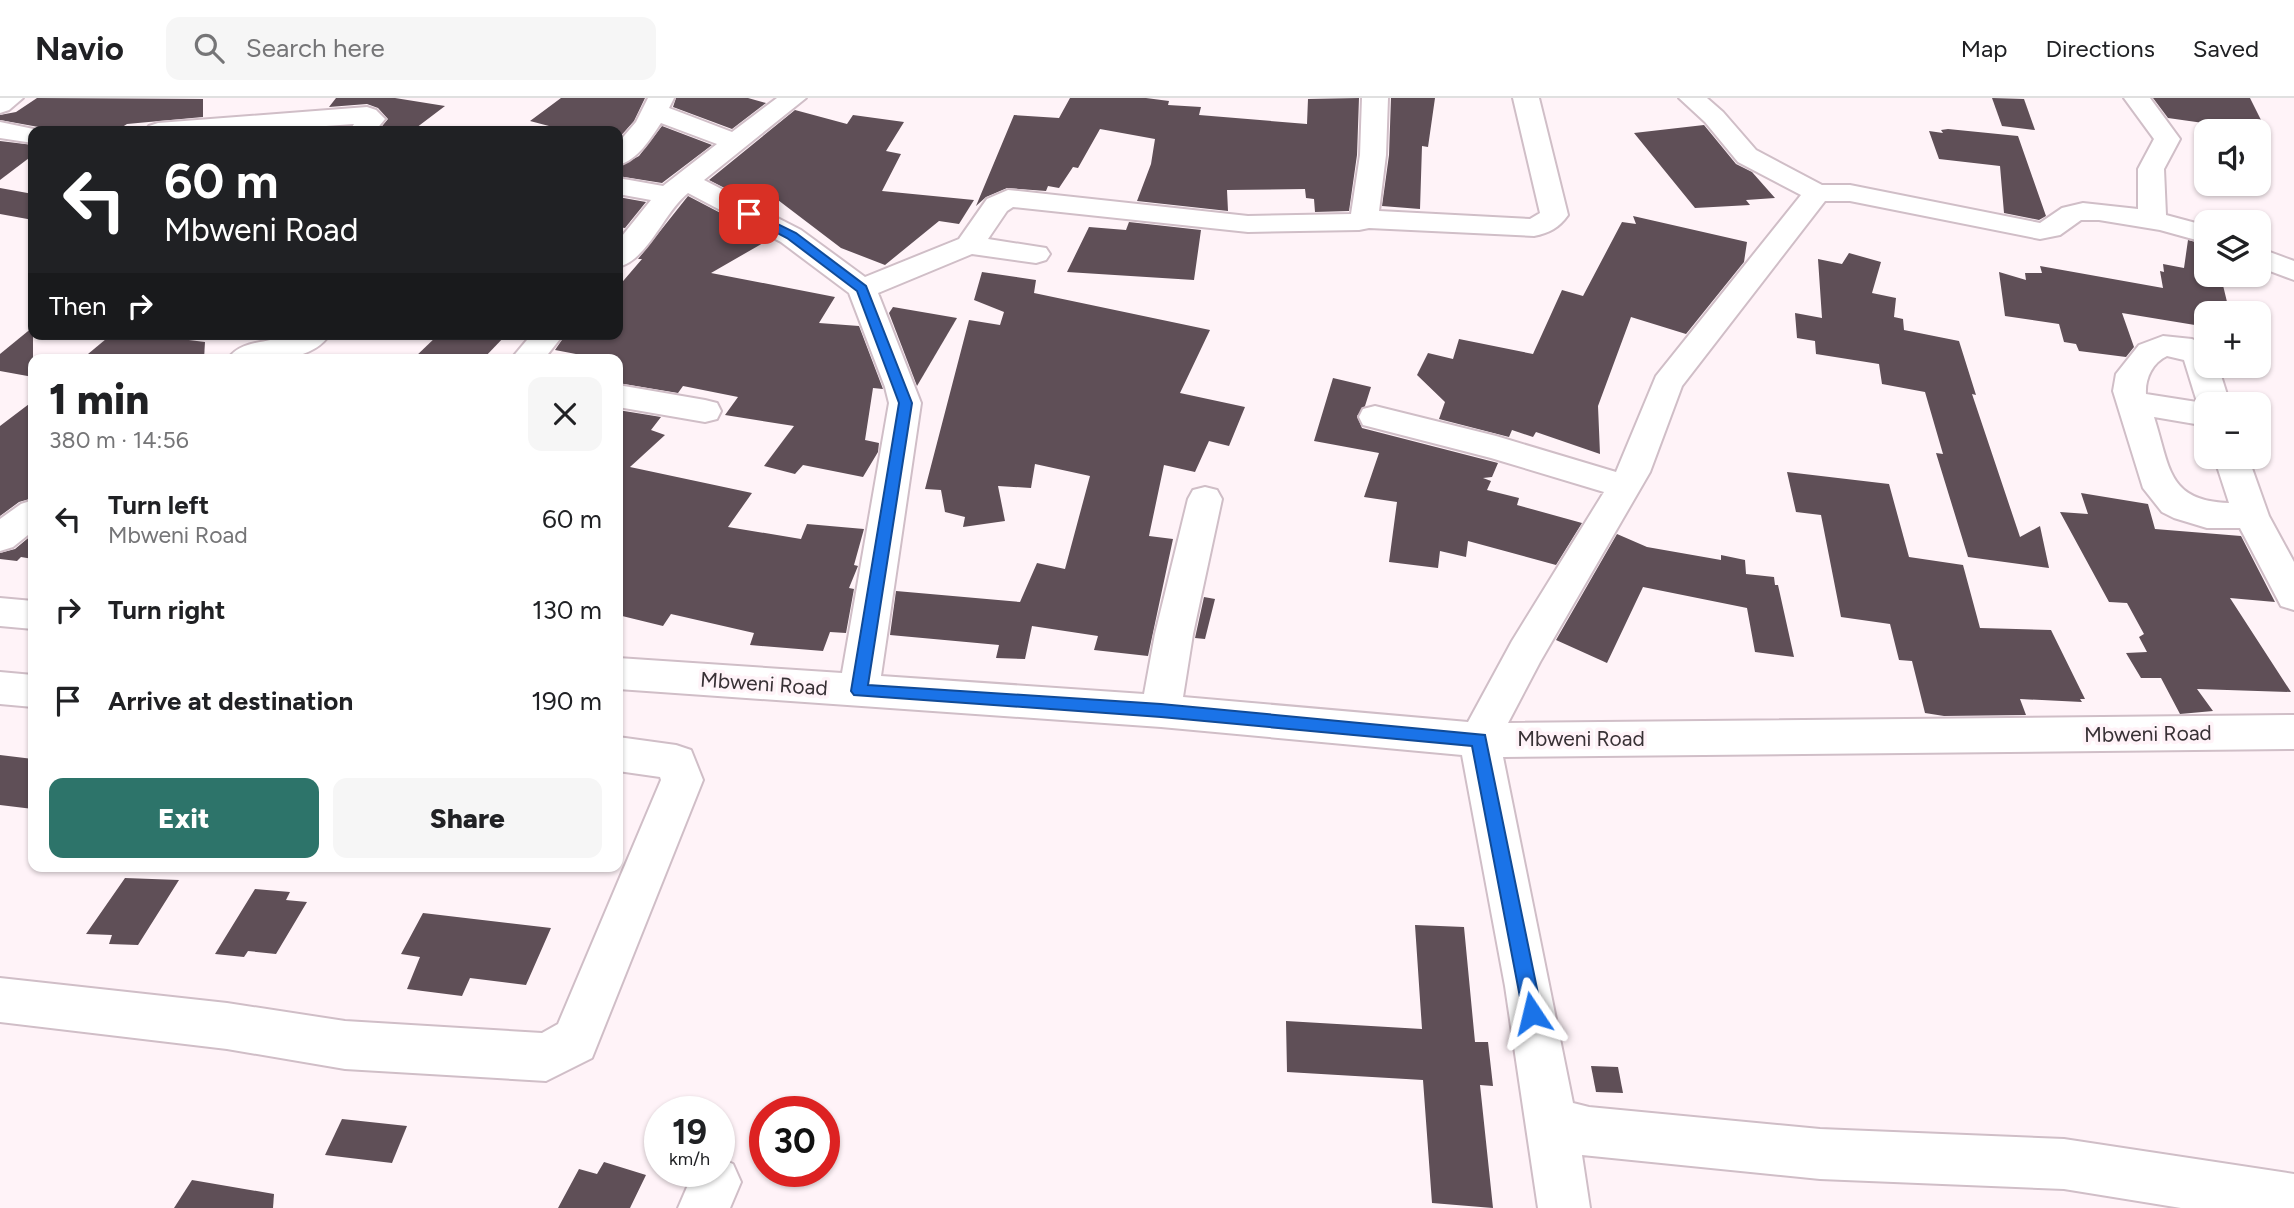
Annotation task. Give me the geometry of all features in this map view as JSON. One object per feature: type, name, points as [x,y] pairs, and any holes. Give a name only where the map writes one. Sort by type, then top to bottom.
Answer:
[{"type":"street","points":[[0,105],[10,98]]},
{"type":"street","points":[[623,252],[676,188],[793,98]]},
{"type":"street","points":[[1364,219],[1373,155],[1375,98]]},
{"type":"street","points":[[969,245],[997,205],[1008,198],[1248,224],[1353,224],[1364,219],[1534,228],[1546,223],[1554,215],[1526,98]]},
{"type":"street","points":[[1692,98],[1714,117],[1747,156],[1817,193],[1850,193],[2040,231],[2052,231],[2073,213],[2119,213],[2194,230]]},
{"type":"street","points":[[2137,98],[2167,139],[2167,144],[2153,161],[2150,173],[2153,211],[2151,220]]},
{"type":"street","points":[[623,152],[658,105],[734,142]]},
{"type":"street","points":[[220,126],[358,115],[372,119],[366,126]]},
{"type":"street","points":[[0,130],[28,134]]},
{"type":"street","points":[[623,186],[676,188],[792,236],[862,289],[905,403],[859,691]]},
{"type":"street","points":[[1563,1208],[1552,1122],[1479,740],[1526,652],[1633,472],[1667,383],[1817,193]]},
{"type":"street","points":[[862,289],[969,245],[1037,254]]},
{"type":"street","points":[[2271,262],[2294,271]]},
{"type":"street","points":[[252,354],[288,348],[303,340]]},
{"type":"street","points":[[532,354],[544,340]]},
{"type":"street","points":[[2210,392],[2196,352],[2163,346],[2150,352],[2132,374],[2129,391],[2160,488],[2174,503],[2207,515],[2250,516]]},
{"type":"street","points":[[623,397],[705,411]]},
{"type":"street","points":[[2133,403],[2194,413]]},
{"type":"street","points":[[1375,417],[1496,448],[1624,486]]},
{"type":"street","points":[[2235,469],[2250,516],[2294,596]]},
{"type":"street","points":[[1161,711],[1174,634],[1205,499]]},
{"type":"street","points":[[0,538],[28,517]]},
{"type":"street","points":[[0,612],[28,615]]},
{"type":"street","name":"Mbweni Road","points":[[623,674],[1161,711],[1479,740],[2294,732]]},
{"type":"street","points":[[0,688],[28,691]]},
{"type":"street","points":[[0,1000],[227,1026],[345,1045],[546,1057],[575,1041],[682,780],[676,762],[623,755]]},
{"type":"street","points":[[1552,1122],[1590,1132],[1820,1154],[2064,1164],[2294,1200]]},
{"type":"building","points":[[37,98],[203,99],[203,117],[124,126],[33,126],[0,120],[0,115],[16,112]]},
{"type":"building","points":[[336,98],[395,98],[445,106],[419,126],[382,126],[388,119],[378,108],[367,104],[329,107]]},
{"type":"building","points":[[561,98],[645,98],[634,121],[623,133],[623,126],[549,126],[530,121]]},
{"type":"building","points":[[676,98],[748,98],[766,103],[732,129],[673,107]]},
{"type":"building","points":[[1070,98],[1146,98],[1169,101],[1168,105],[1201,107],[1199,115],[1307,124],[1308,99],[1359,98],[1357,155],[1349,211],[1315,212],[1314,199],[1306,198],[1305,189],[1227,190],[1228,211],[1137,201],[1151,164],[1155,139],[1100,129],[1078,168],[1073,167],[1059,188],[1048,186],[1046,191],[1007,188],[986,197],[976,206],[1014,115],[1059,118]]},
{"type":"building","points":[[1391,98],[1435,98],[1428,147],[1422,146],[1420,209],[1382,206],[1389,155]]},
{"type":"building","points":[[1992,98],[2024,99],[2035,130],[2002,126]]},
{"type":"building","points":[[2153,98],[2250,98],[2260,119],[2194,119],[2194,122],[2168,118]]},
{"type":"building","points":[[795,110],[847,124],[853,115],[904,122],[886,151],[901,154],[882,191],[974,200],[959,224],[939,221],[885,265],[841,248],[774,197],[773,213],[709,180]]},
{"type":"building","points":[[1704,125],[1736,164],[1752,172],[1775,198],[1746,200],[1750,205],[1695,208],[1634,133]]},
{"type":"building","points":[[662,126],[712,145],[662,183],[623,177],[623,164],[639,156]]},
{"type":"building","points":[[1941,130],[2018,136],[2046,216],[2039,220],[2004,213],[2000,166],[1939,159],[1929,131],[1943,133]]},
{"type":"building","points":[[0,141],[28,144],[28,159],[0,180]]},
{"type":"building","points":[[0,188],[28,193],[28,219],[0,214]]},
{"type":"building","points":[[688,196],[770,239],[711,273],[835,297],[819,323],[859,326],[883,389],[873,388],[865,440],[879,443],[878,452],[863,477],[803,465],[795,474],[764,466],[794,426],[725,415],[738,397],[683,386],[678,393],[623,384],[623,354],[576,354],[555,350],[562,340],[623,340],[623,281],[642,259],[638,259]]},
{"type":"building","points":[[623,198],[646,202],[625,228]]},
{"type":"building","points":[[1633,216],[1747,242],[1744,262],[1686,334],[1631,317],[1598,406],[1600,454],[1536,432],[1533,437],[1512,430],[1509,437],[1439,419],[1445,402],[1417,375],[1428,353],[1453,359],[1459,339],[1533,354],[1562,290],[1583,296],[1622,222],[1636,224]]},
{"type":"building","points":[[1129,222],[1201,230],[1194,280],[1067,272],[1089,227],[1126,230]]},
{"type":"building","points":[[2188,240],[2194,242],[2194,287],[2223,287],[2227,301],[2194,301],[2194,325],[2122,313],[2134,347],[2126,357],[2079,351],[2076,344],[2064,342],[2059,324],[2005,316],[1999,272],[2026,280],[2025,273],[2042,273],[2040,266],[2163,288],[2160,271],[2164,272],[2163,264],[2184,268]]},
{"type":"building","points":[[1849,253],[1881,262],[1872,293],[1896,298],[1894,317],[1903,319],[1904,330],[1959,341],[1976,395],[1972,394],[2020,537],[2040,526],[2049,568],[1968,557],[1936,453],[1943,454],[1925,392],[1882,384],[1879,364],[1816,354],[1815,341],[1797,338],[1795,313],[1822,318],[1818,259],[1842,264]]},
{"type":"building","points":[[982,272],[1036,280],[1034,293],[1210,330],[1180,393],[1245,407],[1229,446],[1209,441],[1195,472],[1164,465],[1149,536],[1173,539],[1148,656],[1094,650],[1098,636],[1032,626],[1025,659],[996,658],[999,645],[890,635],[896,591],[1020,602],[1037,563],[1065,569],[1090,476],[1035,464],[1031,488],[998,486],[1005,521],[963,527],[965,517],[945,512],[941,490],[925,489],[969,320],[1000,325],[1004,312],[974,300]]},
{"type":"building","points":[[893,307],[957,318],[917,386],[889,313]]},
{"type":"building","points":[[28,331],[28,340],[33,340],[33,354],[28,354],[28,376],[0,371],[0,354]]},
{"type":"building","points":[[105,340],[205,342],[204,354],[88,354]]},
{"type":"building","points":[[433,340],[501,340],[488,354],[418,354]]},
{"type":"building","points":[[1333,378],[1371,387],[1365,406],[1357,416],[1362,428],[1498,463],[1492,477],[1483,478],[1491,481],[1487,490],[1519,498],[1517,505],[1582,523],[1556,565],[1468,541],[1466,557],[1440,551],[1438,568],[1389,562],[1397,502],[1364,497],[1379,453],[1314,441]]},
{"type":"building","points":[[28,405],[28,499],[19,502],[0,516],[0,426]]},
{"type":"building","points":[[623,411],[661,417],[651,430],[665,435],[630,467],[752,493],[728,527],[801,539],[807,524],[864,529],[854,565],[858,566],[849,588],[854,589],[846,633],[830,632],[823,651],[750,645],[754,633],[671,614],[663,626],[623,616]]},
{"type":"building","points":[[1787,472],[1889,484],[1909,557],[1963,565],[1980,628],[2051,630],[2085,699],[2080,699],[2082,702],[2020,699],[2026,715],[1944,716],[1925,713],[1912,661],[1899,660],[1890,624],[1841,617],[1821,515],[1796,512]]},
{"type":"building","points":[[2081,493],[2148,504],[2155,529],[2241,536],[2275,602],[2230,598],[2291,692],[2197,689],[2213,711],[2180,714],[2161,678],[2141,678],[2126,653],[2147,652],[2139,637],[2144,634],[2127,603],[2109,602],[2060,512],[2088,514]]},
{"type":"building","points":[[1617,534],[1647,547],[1721,560],[1721,555],[1745,560],[1746,574],[1774,577],[1794,657],[1755,652],[1747,608],[1643,587],[1607,663],[1556,640]]},
{"type":"building","points":[[28,538],[28,558],[21,557],[17,561],[0,559],[0,553],[15,549]]},
{"type":"building","points":[[1204,597],[1215,599],[1205,639],[1195,638]]},
{"type":"building","points":[[0,755],[28,758],[28,808],[0,805]]},
{"type":"building","points":[[125,878],[179,880],[138,945],[109,944],[112,935],[86,934]]},
{"type":"building","points":[[255,889],[290,892],[286,900],[307,902],[276,954],[248,951],[244,957],[215,954]]},
{"type":"building","points":[[423,913],[551,928],[526,985],[470,978],[462,996],[407,989],[420,957],[401,954]]},
{"type":"building","points":[[1415,925],[1464,927],[1475,1042],[1488,1042],[1493,1086],[1480,1085],[1493,1208],[1432,1203],[1423,1080],[1287,1072],[1286,1021],[1422,1029]]},
{"type":"building","points":[[1591,1066],[1618,1067],[1623,1093],[1596,1092]]},
{"type":"building","points":[[342,1119],[407,1126],[392,1163],[325,1155]]},
{"type":"building","points":[[604,1162],[644,1174],[630,1208],[558,1208],[579,1169],[597,1174]]},
{"type":"building","points":[[192,1180],[274,1194],[273,1208],[174,1208]]},
{"type":"route","points":[[749,214],[792,236],[862,289],[905,403],[884,548],[859,691],[1161,711],[1479,740],[1532,1013]]}]
